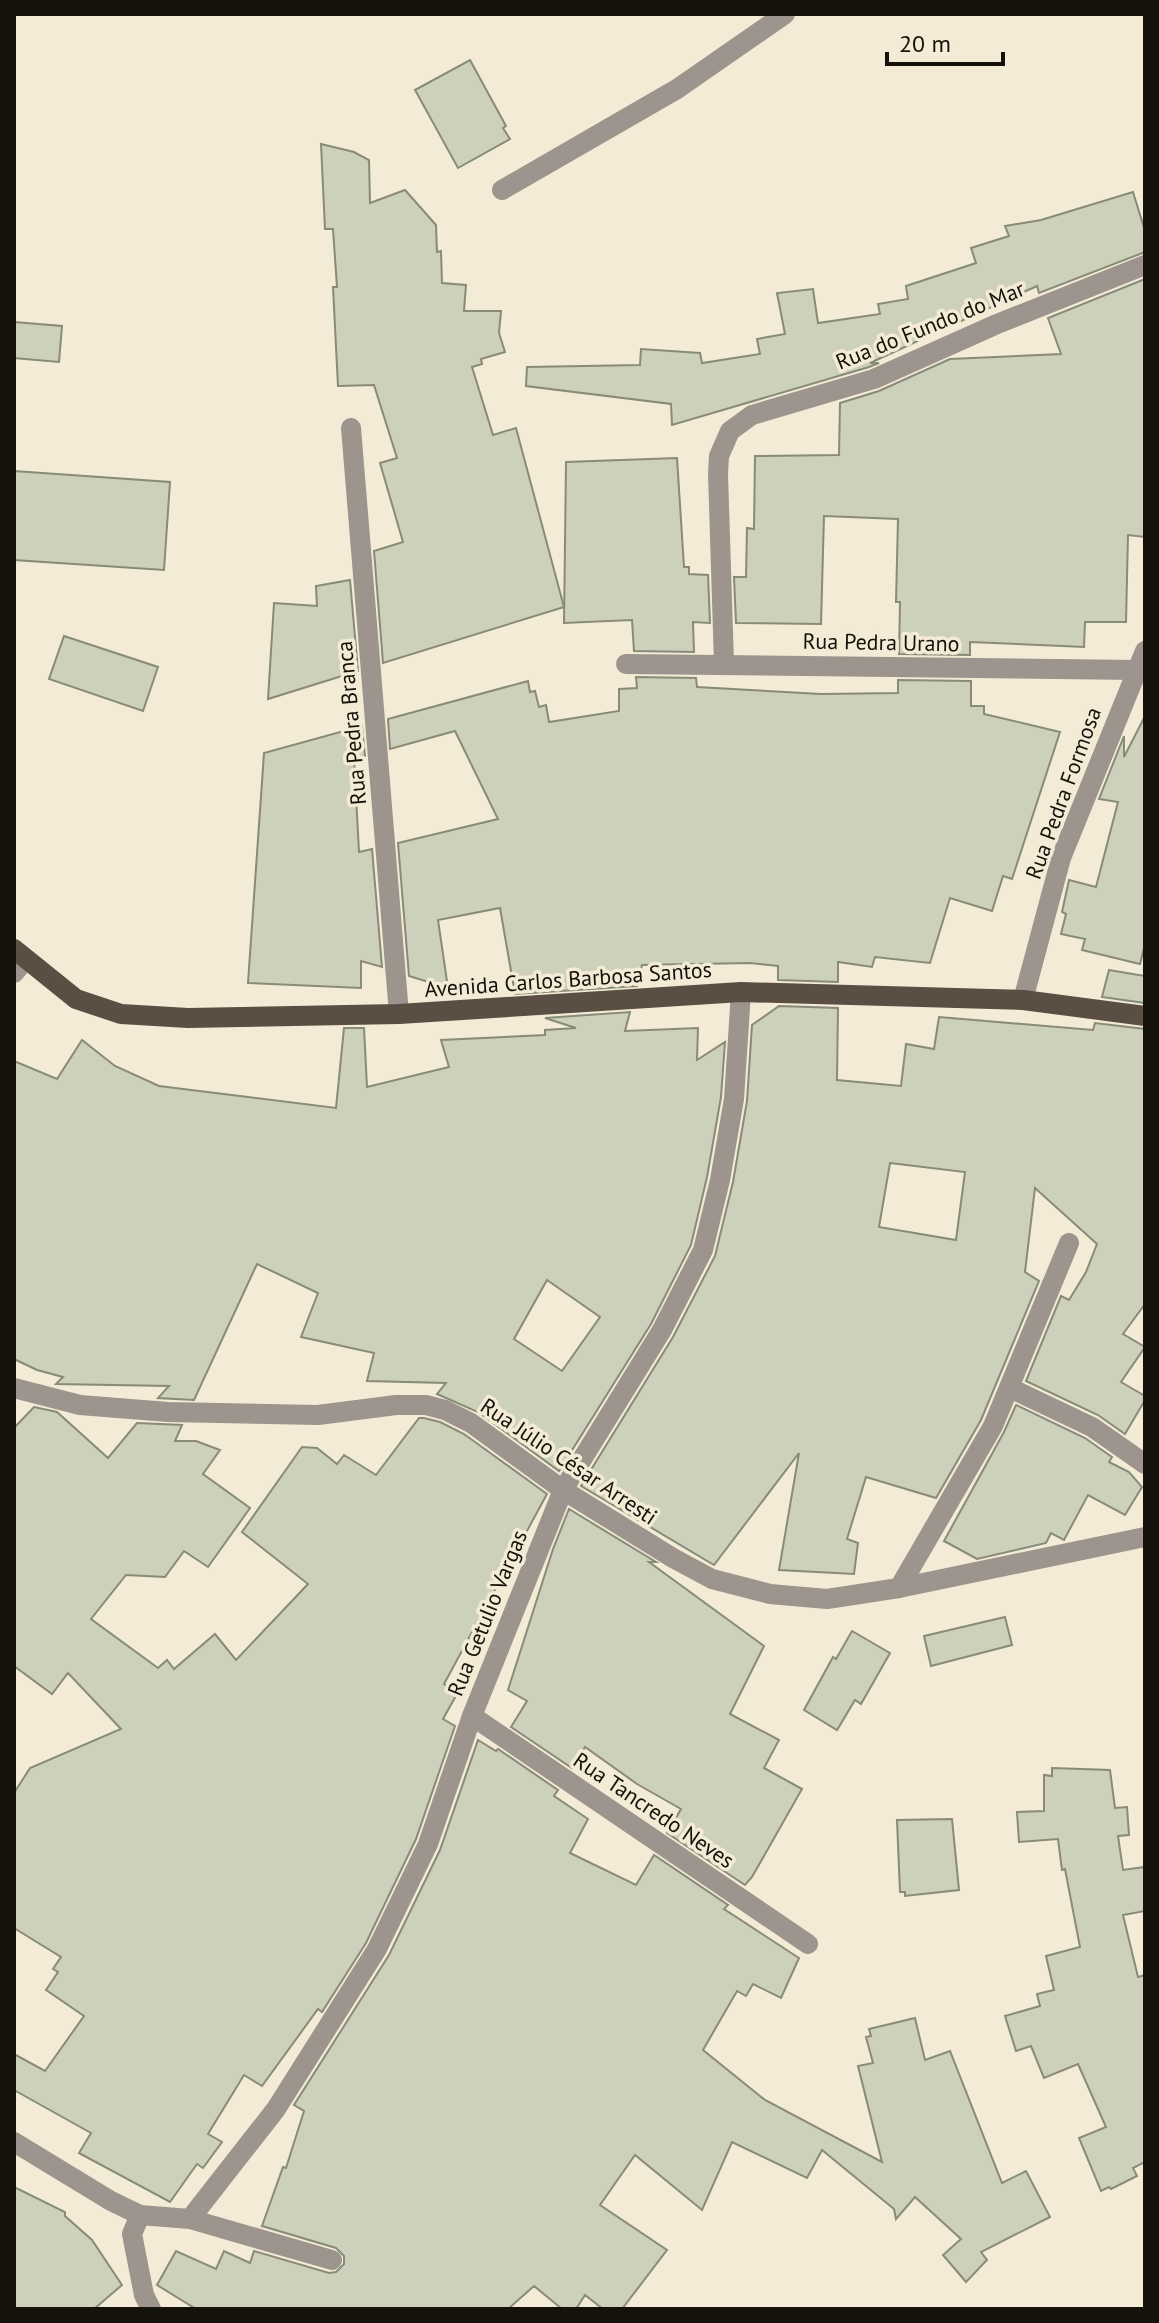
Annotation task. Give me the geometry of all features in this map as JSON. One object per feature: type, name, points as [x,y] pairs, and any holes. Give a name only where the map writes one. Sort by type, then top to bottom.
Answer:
[{"type":"main road","name":"Avenida Carlos Barbosa Santos","points":[[18,960],[76,999],[121,1014],[188,1018],[399,1014],[741,992],[1023,1000],[1145,1016]]},
{"type":"street","points":[[502,190],[677,89],[785,14]]},
{"type":"street","name":"Rua do Fundo do Mar","points":[[724,663],[718,474],[723,444],[739,422],[752,415],[874,379],[1012,318],[1145,265]]},
{"type":"street","name":"Rua Pedra Branca","points":[[351,428],[399,1014]]},
{"type":"street","name":"Rua Pedra Urano","points":[[626,664],[1140,660]]},
{"type":"street","name":"Rua Pedra Formosa","points":[[1023,1000],[1061,858],[1140,660]]},
{"type":"street","name":"Rua Getulio Vargas","points":[[190,2219],[276,2109],[377,1949],[428,1844],[472,1716],[563,1490],[662,1330],[703,1250],[720,1180],[734,1099],[741,992]]},
{"type":"street","points":[[899,1588],[980,1451],[1010,1388],[1069,1243]]},
{"type":"street","name":"Rua Júlio César Arresti","points":[[14,1388],[80,1405],[168,1412],[318,1415],[396,1405],[426,1405],[445,1410],[471,1423],[563,1490],[673,1558],[712,1579],[770,1594],[827,1599],[899,1588],[1145,1537]]},
{"type":"street","points":[[1010,1388],[1092,1427],[1145,1464]]},
{"type":"street","name":"Rua Tancredo Neves","points":[[472,1716],[808,1944]]},
{"type":"street","points":[[14,2142],[111,2201],[140,2215],[190,2219],[332,2260]]},
{"type":"street","points":[[140,2215],[132,2234],[144,2295],[151,2309]]},
{"type":"building","points":[[470,60],[510,139],[458,168],[415,90]]},
{"type":"building","points":[[321,144],[354,152],[369,160],[370,203],[405,190],[436,225],[442,283],[466,285],[464,311],[501,311],[499,333],[505,352],[481,359],[482,364],[472,367],[493,435],[516,428],[564,607],[383,663],[374,551],[403,542],[380,463],[397,458],[374,385],[338,386],[333,229],[325,229]]},
{"type":"building","points":[[1133,192],[1145,231],[1145,252],[1039,293],[1037,286],[870,363],[879,363],[869,367],[672,425],[671,404],[526,386],[527,367],[640,365],[641,349],[700,353],[702,363],[760,354],[757,339],[785,334],[777,293],[813,289],[818,323],[880,314],[878,304],[908,299],[906,286],[976,263],[971,248],[1009,236],[1005,226],[1041,220]]},
{"type":"building","points":[[1145,279],[1145,537],[1128,535],[1126,622],[1085,622],[1084,647],[970,642],[970,655],[899,654],[900,602],[896,602],[898,519],[824,516],[821,624],[736,623],[734,577],[746,577],[747,528],[754,529],[755,456],[839,455],[840,403],[879,391],[950,359],[1061,354],[1048,318]]},
{"type":"building","points":[[14,322],[62,326],[59,362],[14,358]]},
{"type":"building","points":[[677,458],[684,567],[689,567],[689,574],[708,575],[710,623],[693,622],[694,652],[634,651],[632,620],[564,623],[566,462]]},
{"type":"building","points":[[14,471],[170,482],[164,570],[14,560]]},
{"type":"building","points":[[350,580],[358,671],[268,699],[274,603],[317,606],[316,586]]},
{"type":"building","points":[[64,636],[158,667],[143,711],[49,679]]},
{"type":"building","points":[[636,677],[696,678],[697,687],[821,694],[898,693],[898,680],[971,681],[971,706],[984,706],[984,714],[1060,732],[1012,879],[1003,876],[992,911],[950,898],[930,963],[875,957],[872,967],[838,962],[838,982],[778,980],[778,966],[750,963],[642,965],[637,986],[515,994],[500,908],[438,920],[448,988],[409,976],[398,843],[498,819],[455,731],[390,749],[388,719],[528,681],[530,692],[535,691],[539,707],[546,705],[549,722],[619,711],[619,689],[637,688]]},
{"type":"building","points":[[1145,716],[1145,944],[1140,964],[1082,950],[1085,939],[1061,934],[1069,880],[1096,887],[1118,802],[1099,799],[1124,736],[1124,757]]},
{"type":"building","points":[[362,726],[365,756],[354,758],[359,852],[372,849],[382,967],[361,961],[361,988],[248,983],[264,753]]},
{"type":"building","points":[[1109,970],[1145,976],[1145,1003],[1102,997]]},
{"type":"building","points":[[779,1006],[838,1008],[837,1080],[901,1086],[906,1044],[934,1049],[939,1017],[1093,1030],[1095,1023],[1145,1029],[1145,1304],[1123,1334],[1145,1347],[1121,1382],[1145,1396],[1145,1400],[1125,1434],[1098,1415],[1026,1381],[1061,1296],[1069,1300],[1086,1272],[1097,1244],[1035,1188],[1025,1272],[1039,1281],[981,1420],[936,1498],[866,1477],[847,1539],[858,1543],[854,1574],[779,1570],[799,1453],[714,1565],[581,1486],[673,1337],[715,1256],[733,1182],[747,1101],[752,1025]],"holes":[[[890,1163],[965,1172],[956,1240],[879,1227]]]},
{"type":"building","points":[[630,1012],[625,1031],[698,1028],[697,1060],[725,1042],[721,1097],[691,1245],[651,1324],[559,1471],[478,1412],[437,1394],[446,1383],[367,1381],[374,1353],[301,1337],[318,1293],[257,1264],[194,1400],[158,1398],[169,1386],[56,1384],[63,1377],[14,1359],[14,1061],[57,1079],[82,1040],[115,1066],[159,1086],[336,1108],[344,1028],[364,1028],[367,1087],[449,1067],[441,1040],[545,1035],[545,1030],[576,1028],[545,1018]],"holes":[[[547,1280],[600,1317],[562,1371],[514,1339]]]},
{"type":"building","points":[[1016,1405],[1085,1438],[1112,1457],[1109,1462],[1129,1472],[1142,1487],[1125,1515],[1088,1495],[1064,1540],[1051,1533],[1046,1543],[977,1559],[944,1541]]},
{"type":"building","points":[[34,1407],[57,1412],[108,1458],[137,1423],[182,1425],[175,1441],[196,1441],[220,1450],[203,1474],[250,1508],[208,1567],[184,1551],[165,1577],[126,1575],[91,1619],[158,1668],[167,1660],[174,1669],[215,1634],[236,1660],[308,1584],[242,1532],[302,1447],[317,1448],[337,1464],[344,1455],[376,1475],[419,1418],[424,1418],[464,1434],[547,1494],[444,1684],[457,1694],[443,1719],[455,1726],[416,1839],[366,1943],[322,2012],[318,2009],[262,2086],[244,2075],[208,2134],[222,2142],[203,2168],[197,2164],[170,2202],[79,2153],[91,2133],[14,2090],[14,2054],[45,2071],[84,2016],[46,1990],[58,1972],[53,1969],[61,1957],[14,1928],[14,1793],[30,1768],[121,1729],[68,1673],[52,1694],[14,1666],[14,1428]]},
{"type":"building","points":[[569,1509],[656,1562],[649,1562],[764,1646],[730,1714],[779,1740],[764,1768],[802,1789],[745,1885],[667,1833],[681,1809],[637,1784],[585,1747],[572,1768],[511,1727],[527,1701],[508,1690]]},
{"type":"building","points":[[1005,1617],[1012,1645],[931,1666],[924,1636]]},
{"type":"building","points":[[852,1631],[890,1653],[861,1704],[855,1700],[837,1730],[804,1710],[833,1657],[836,1659]]},
{"type":"building","points":[[478,1740],[496,1751],[498,1749],[558,1790],[554,1796],[588,1819],[570,1853],[636,1885],[654,1855],[728,1905],[724,1909],[799,1958],[781,1998],[753,1984],[746,1996],[737,1991],[703,2050],[765,2100],[882,2162],[858,2066],[873,2063],[866,2037],[871,2036],[869,2029],[915,2018],[925,2060],[950,2051],[1002,2183],[1026,2171],[1050,2217],[981,2252],[987,2260],[966,2282],[943,2255],[961,2239],[915,2197],[896,2219],[894,2209],[822,2150],[807,2178],[732,2142],[702,2210],[635,2155],[600,2205],[667,2250],[622,2309],[603,2309],[585,2295],[576,2309],[562,2309],[534,2286],[508,2309],[196,2309],[157,2285],[176,2251],[216,2269],[224,2251],[250,2263],[254,2251],[329,2273],[336,2272],[344,2264],[344,2256],[336,2248],[262,2226],[283,2167],[286,2168],[304,2111],[294,2105],[389,1955],[440,1850]]},
{"type":"building","points":[[1052,1768],[1110,1770],[1115,1808],[1127,1807],[1129,1835],[1118,1836],[1123,1870],[1145,1867],[1145,1911],[1123,1915],[1138,1977],[1145,1975],[1145,2162],[1133,2168],[1137,2176],[1101,2191],[1079,2138],[1106,2127],[1078,2064],[1044,2078],[1031,2046],[1016,2051],[1005,2016],[1040,2006],[1037,1994],[1054,1990],[1046,1956],[1080,1947],[1058,1839],[1019,1842],[1017,1812],[1044,1811],[1044,1775],[1052,1776]]},
{"type":"building","points":[[952,1819],[959,1890],[905,1896],[905,1892],[900,1892],[897,1820]]},
{"type":"building","points":[[14,2187],[65,2212],[65,2216],[92,2240],[122,2285],[94,2309],[14,2309]]}]
